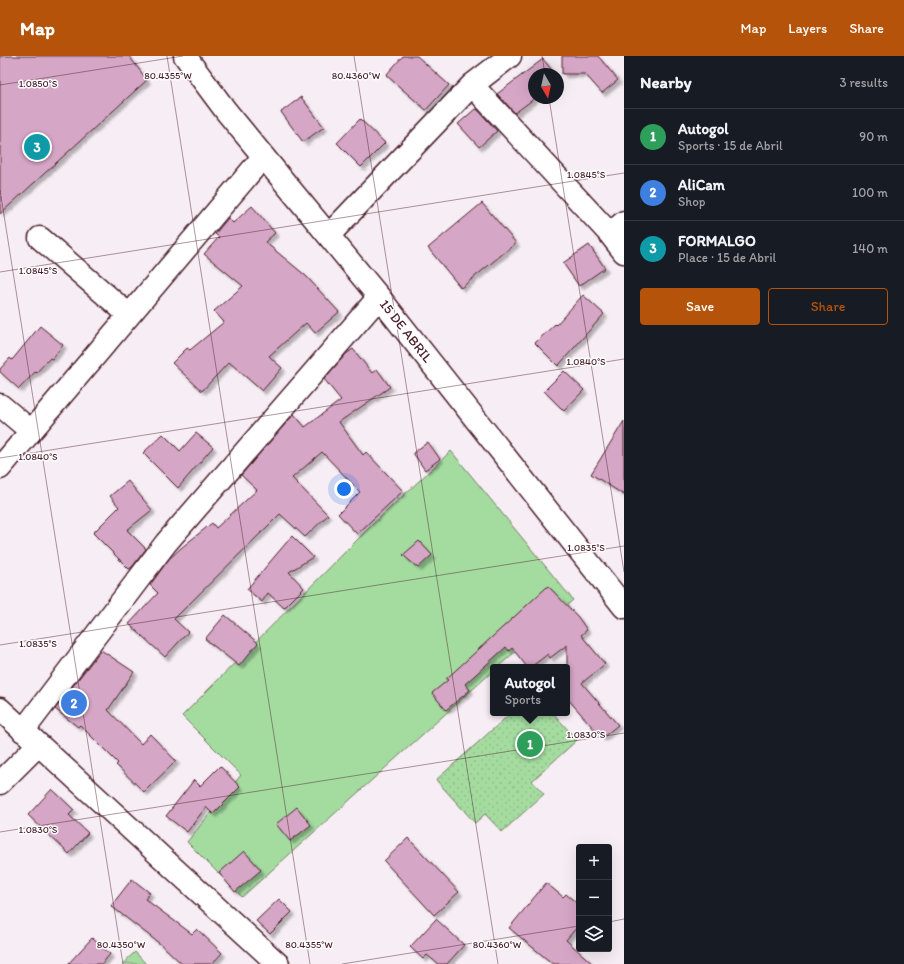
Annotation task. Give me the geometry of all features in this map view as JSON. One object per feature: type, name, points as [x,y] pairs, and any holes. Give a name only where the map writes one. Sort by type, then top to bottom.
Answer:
[{"type":"street","name":"15 DE ABRIL","points":[[185,56],[263,157],[329,234],[622,598]]},
{"type":"street","points":[[329,234],[472,84],[510,56]]},
{"type":"street","points":[[472,84],[617,228],[624,252]]},
{"type":"street","points":[[0,468],[263,157]]},
{"type":"street","points":[[40,238],[129,315]]},
{"type":"street","points":[[0,783],[166,543],[379,297]]},
{"type":"street","points":[[0,405],[31,431]]},
{"type":"street","points":[[0,709],[278,964]]},
{"type":"green space","points":[[451,451],[573,600],[501,664],[490,664],[490,674],[242,897],[187,842],[241,775],[182,716],[372,525]]},
{"type":"green space","points":[[508,716],[556,716],[577,740],[532,781],[544,794],[502,832],[485,814],[475,823],[436,780]]},
{"type":"green space","points":[[135,952],[146,964],[122,964]]},
{"type":"building","points":[[0,56],[129,56],[147,80],[0,214]]},
{"type":"building","points":[[403,56],[417,56],[449,85],[426,110],[386,75]]},
{"type":"building","points":[[562,56],[598,56],[618,80],[602,93],[585,74],[564,74],[564,68],[562,68]]},
{"type":"building","points":[[543,59],[550,68],[531,68]]},
{"type":"building","points":[[528,70],[528,103],[515,113],[497,94]]},
{"type":"building","points":[[301,97],[324,127],[303,142],[281,112]]},
{"type":"building","points":[[475,109],[478,110],[497,131],[479,147],[458,124]]},
{"type":"building","points":[[360,119],[385,143],[361,167],[337,143]]},
{"type":"building","points":[[482,203],[516,243],[461,288],[428,248]]},
{"type":"building","points":[[252,206],[275,233],[265,242],[306,276],[339,312],[315,333],[306,323],[269,356],[282,368],[262,391],[229,362],[202,391],[172,363],[187,348],[190,350],[224,322],[214,311],[243,286],[204,254],[219,237],[215,234],[228,218],[233,223]]},
{"type":"building","points":[[589,245],[605,268],[579,286],[563,263]]},
{"type":"building","points":[[583,295],[604,314],[558,366],[535,343],[555,324],[556,325]]},
{"type":"building","points":[[40,326],[63,345],[52,359],[50,358],[19,389],[0,372],[0,369],[10,358],[12,360]]},
{"type":"building","points":[[353,349],[372,373],[377,369],[390,387],[339,422],[363,455],[366,452],[403,491],[357,534],[338,514],[360,492],[322,452],[292,478],[328,515],[305,537],[280,514],[174,619],[188,632],[165,657],[129,624],[158,593],[150,585],[169,559],[181,548],[212,523],[216,528],[257,490],[241,475],[294,414],[305,427],[341,400],[324,379],[346,354]]},
{"type":"building","points":[[564,371],[584,390],[564,411],[544,391]]},
{"type":"building","points":[[624,421],[624,495],[591,474]]},
{"type":"building","points":[[196,433],[213,447],[178,488],[143,453],[163,434],[180,451]]},
{"type":"building","points":[[428,442],[440,459],[425,470],[413,453]]},
{"type":"building","points":[[128,481],[152,510],[127,530],[146,549],[129,569],[93,533],[119,507],[110,496]]},
{"type":"building","points":[[292,536],[313,557],[289,572],[304,588],[284,608],[268,593],[262,602],[247,589]]},
{"type":"building","points":[[419,541],[432,555],[418,568],[403,555]]},
{"type":"building","points":[[548,586],[578,617],[587,630],[581,635],[605,664],[582,683],[618,725],[602,738],[570,701],[570,664],[567,664],[567,645],[550,658],[548,654],[535,664],[525,664],[512,648],[509,651],[506,647],[465,684],[470,690],[446,710],[432,693],[448,680],[446,679]]},
{"type":"building","points":[[225,615],[258,643],[239,666],[205,639]]},
{"type":"building","points":[[101,650],[134,672],[108,710],[141,744],[150,734],[176,761],[144,792],[116,765],[118,763],[80,725],[78,727],[55,709]]},
{"type":"building","points":[[220,766],[240,787],[213,814],[206,807],[187,832],[166,816],[194,780],[200,786]]},
{"type":"building","points":[[52,789],[74,810],[69,815],[88,833],[69,854],[28,815]]},
{"type":"building","points":[[297,807],[311,825],[290,841],[276,824]]},
{"type":"building","points":[[408,838],[459,892],[434,915],[384,861]]},
{"type":"building","points":[[244,851],[261,870],[235,892],[219,873]]},
{"type":"building","points":[[132,879],[150,893],[145,899],[192,934],[197,929],[222,953],[212,964],[182,964],[164,947],[111,906]]},
{"type":"building","points":[[546,883],[563,897],[566,894],[576,902],[576,928],[566,940],[576,949],[576,952],[580,952],[593,964],[553,964],[509,928]]},
{"type":"building","points":[[279,899],[292,912],[270,934],[256,921]]},
{"type":"building","points":[[436,919],[464,945],[447,964],[438,964],[427,955],[423,959],[410,947]]},
{"type":"building","points":[[92,938],[110,954],[102,964],[68,964]]},
{"type":"place","name":"FORMALGO","points":[[37,147]]},
{"type":"place","name":"AliCam","points":[[74,703]]},
{"type":"place","name":"Autogol","points":[[530,744]]}]
